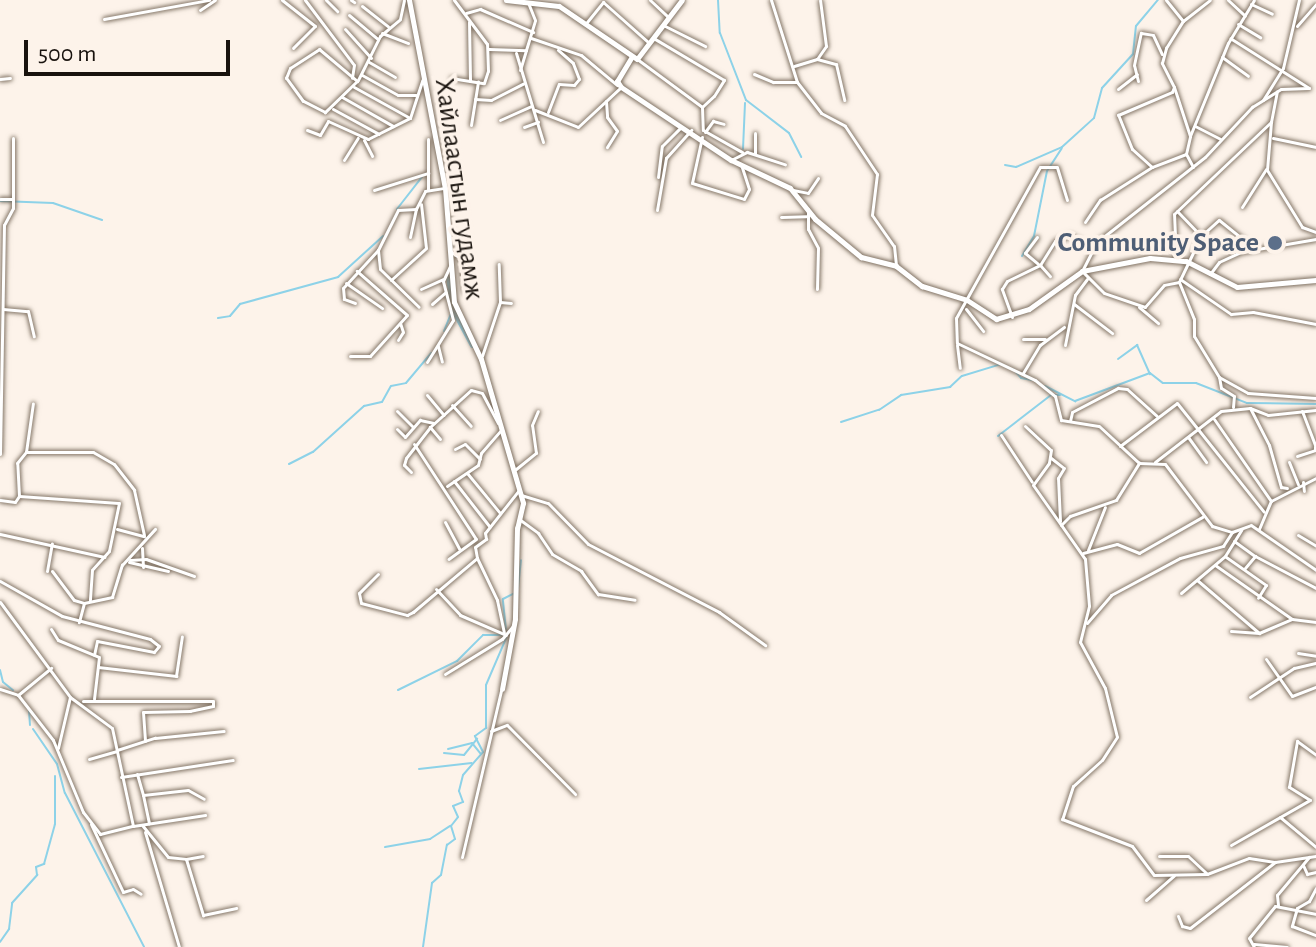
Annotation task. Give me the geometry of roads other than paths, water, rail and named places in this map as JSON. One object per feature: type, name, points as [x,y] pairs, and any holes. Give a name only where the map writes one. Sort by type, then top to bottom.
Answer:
[{"type":"street","points":[[200,10],[212,0]]},
{"type":"street","points":[[104,19],[212,0]]},
{"type":"street","points":[[282,0],[315,26],[293,48]]},
{"type":"street","points":[[305,0],[349,57],[355,69],[352,78]]},
{"type":"street","points":[[326,0],[337,11]]},
{"type":"street","points":[[307,130],[320,135],[332,109],[362,75],[382,33],[400,19],[406,0]]},
{"type":"street","name":"Хайлаастын гудамж","points":[[406,0],[445,188],[456,311],[481,359],[500,431],[516,469],[521,492],[513,625],[502,689]]},
{"type":"street","points":[[451,78],[478,82],[487,77],[488,49],[454,0]]},
{"type":"street","points":[[506,0],[559,6],[587,22],[702,107]]},
{"type":"street","points":[[650,0],[668,17]]},
{"type":"street","points":[[500,120],[533,108],[578,127],[619,86],[634,59],[682,0]]},
{"type":"street","points":[[771,0],[797,82],[822,114],[845,126],[877,174],[872,215],[894,246],[896,266]]},
{"type":"street","points":[[817,59],[826,46],[820,0]]},
{"type":"street","points":[[1163,56],[1183,21],[1210,0]]},
{"type":"street","points":[[1228,0],[1245,16]]},
{"type":"street","points":[[1262,102],[1283,68],[1297,26],[1299,0]]},
{"type":"street","points":[[587,22],[603,1],[650,40],[724,80],[702,107],[699,122],[703,134]]},
{"type":"street","points":[[1167,2],[1183,21]]},
{"type":"street","points":[[1193,166],[1186,154],[1190,136],[1229,40],[1252,2],[1272,14]]},
{"type":"street","points":[[520,70],[533,32],[528,3]]},
{"type":"street","points":[[1297,26],[1316,4]]},
{"type":"street","points":[[362,6],[388,26]]},
{"type":"street","points":[[466,14],[480,9],[533,32]]},
{"type":"street","points":[[349,15],[378,39]]},
{"type":"street","points":[[469,19],[470,81]]},
{"type":"street","points":[[661,24],[705,46]]},
{"type":"street","points":[[1238,24],[1260,37]]},
{"type":"street","points":[[345,29],[370,60],[395,77]]},
{"type":"street","points":[[382,33],[408,43]]},
{"type":"street","points":[[1138,81],[1141,33],[1153,35],[1190,136]]},
{"type":"street","points":[[531,38],[581,55],[619,86],[682,126],[703,134],[731,160],[741,165],[793,190],[808,193],[818,178]]},
{"type":"street","points":[[1229,40],[1283,68],[1309,88]]},
{"type":"street","points":[[548,112],[559,84],[574,85],[579,79],[573,63],[553,46]]},
{"type":"street","points":[[332,109],[323,113],[303,101],[286,78],[290,68],[323,49],[357,81]]},
{"type":"street","points":[[488,49],[516,53],[526,50]]},
{"type":"street","points":[[516,53],[543,142]]},
{"type":"street","points":[[1222,57],[1248,76]]},
{"type":"street","points":[[794,66],[817,59],[836,64],[844,100]]},
{"type":"street","points":[[754,74],[773,82],[797,82]]},
{"type":"street","points":[[1118,89],[1137,74]]},
{"type":"street","points":[[362,75],[398,95],[416,95]]},
{"type":"street","points":[[0,79],[10,78]]},
{"type":"street","points":[[410,118],[422,80]]},
{"type":"street","points":[[471,125],[478,82]]},
{"type":"street","points":[[475,99],[491,100],[523,84]]},
{"type":"street","points":[[1082,271],[1093,247],[1152,194],[1193,166],[1262,102],[1277,92],[1316,86]]},
{"type":"street","points":[[354,87],[410,118]]},
{"type":"street","points":[[1152,167],[1132,149],[1118,115],[1174,87]]},
{"type":"street","points":[[1242,207],[1269,167],[1273,138],[1271,122],[1277,92]]},
{"type":"street","points":[[342,97],[393,126]]},
{"type":"street","points":[[606,101],[607,117],[617,131],[607,147]]},
{"type":"street","points":[[332,109],[379,134]]},
{"type":"street","points":[[328,121],[364,140],[410,118]]},
{"type":"street","points":[[724,124],[713,121],[703,134],[691,182],[744,199],[749,189],[741,165]]},
{"type":"street","points":[[524,127],[538,122]]},
{"type":"street","points":[[1176,259],[1172,232],[1177,211],[1271,122]]},
{"type":"street","points":[[657,210],[660,151],[682,126]]},
{"type":"street","points":[[1195,126],[1222,139]]},
{"type":"street","points":[[659,181],[666,158],[691,130]]},
{"type":"street","points":[[755,133],[755,153]]},
{"type":"street","points":[[0,454],[4,225],[13,199],[13,138]]},
{"type":"street","points":[[344,160],[358,138]]},
{"type":"street","points":[[1273,138],[1316,147]]},
{"type":"street","points":[[410,237],[416,209],[428,189],[428,139]]},
{"type":"street","points":[[364,140],[372,156]]},
{"type":"street","points":[[711,140],[785,164]]},
{"type":"street","points":[[731,160],[742,152]]},
{"type":"street","points":[[1085,222],[1100,200],[1152,167],[1186,154]]},
{"type":"street","points":[[960,368],[956,318],[1025,187],[1040,167],[1050,165],[1061,176],[1067,200]]},
{"type":"street","points":[[1269,167],[1302,227],[1316,232]]},
{"type":"street","points":[[374,190],[428,173]]},
{"type":"street","points":[[428,189],[445,188]]},
{"type":"street","points":[[793,190],[807,212],[818,248],[817,289]]},
{"type":"street","points":[[0,199],[13,199]]},
{"type":"street","points":[[391,280],[426,248],[420,200]]},
{"type":"street","points":[[355,303],[341,294],[346,283],[358,267],[378,250],[398,210],[416,209]]},
{"type":"street","points":[[1177,211],[1201,236]]},
{"type":"street","points":[[807,212],[861,257],[896,266],[922,286],[996,319],[1012,317],[1082,271],[1176,259],[1244,288],[1316,280]]},
{"type":"street","points":[[781,217],[807,212]]},
{"type":"street","points":[[1232,408],[1234,400],[1221,388],[1219,377],[1194,336],[1194,319],[1179,280],[1201,236],[1219,220],[1255,249]]},
{"type":"street","points":[[1012,317],[1003,285],[1039,265],[1055,241],[1070,235],[1093,247]]},
{"type":"street","points":[[1037,237],[1025,253],[1050,276]]},
{"type":"street","points":[[1210,274],[1225,259],[1255,249],[1316,239]]},
{"type":"street","points":[[378,250],[380,269],[419,307]]},
{"type":"street","points":[[450,251],[461,260],[464,292]]},
{"type":"street","points":[[481,359],[500,302],[499,264]]},
{"type":"street","points":[[421,289],[443,279],[450,266]]},
{"type":"street","points":[[350,356],[370,356],[407,315],[357,273],[358,267]]},
{"type":"street","points":[[1082,271],[1104,293],[1139,307],[1158,323]]},
{"type":"street","points":[[427,362],[453,320],[443,279]]},
{"type":"street","points":[[1065,345],[1066,324],[1087,279]]},
{"type":"street","points":[[1139,307],[1164,285],[1179,280]]},
{"type":"street","points":[[1179,280],[1231,314],[1253,312],[1316,324]]},
{"type":"street","points":[[0,286],[3,281]]},
{"type":"street","points":[[346,283],[382,308]]},
{"type":"street","points":[[432,304],[446,292]]},
{"type":"street","points":[[500,302],[511,303]]},
{"type":"street","points":[[966,304],[983,331]]},
{"type":"street","points":[[1074,304],[1112,333]]},
{"type":"street","points":[[28,305],[34,336]]},
{"type":"street","points":[[3,309],[28,311]]},
{"type":"street","points":[[398,340],[403,332],[400,323]]},
{"type":"street","points":[[1023,373],[1035,351],[1066,324]]},
{"type":"street","points":[[1023,339],[1036,342],[1052,336]]},
{"type":"street","points":[[957,343],[1023,373],[1055,396],[1057,418],[1099,426],[1139,463],[1155,462],[1171,469],[1202,517],[1232,532],[1251,525],[1316,570]]},
{"type":"street","points":[[438,346],[442,362]]},
{"type":"street","points":[[1219,377],[1248,393],[1316,398]]},
{"type":"street","points":[[1070,421],[1076,410],[1118,388],[1127,389],[1157,416]]},
{"type":"street","points":[[401,472],[414,444],[452,405],[476,389],[498,423]]},
{"type":"street","points":[[427,395],[444,415]]},
{"type":"street","points":[[0,500],[15,502],[19,496],[17,463],[26,452],[33,403]]},
{"type":"street","points":[[1120,446],[1177,403],[1201,428],[1246,495],[1264,512]]},
{"type":"street","points":[[452,405],[471,426]]},
{"type":"street","points":[[1155,462],[1232,408],[1250,408],[1268,415],[1301,409],[1316,410]]},
{"type":"street","points":[[1250,408],[1269,445],[1281,487],[1287,488]]},
{"type":"street","points":[[1297,456],[1315,450],[1301,409]]},
{"type":"street","points":[[397,411],[413,427]]},
{"type":"street","points":[[516,469],[536,453],[532,425],[538,411]]},
{"type":"street","points":[[397,429],[405,437],[424,418],[440,439]]},
{"type":"street","points":[[1214,419],[1271,501]]},
{"type":"street","points":[[1025,426],[1046,441],[1051,458],[1064,468],[1058,478],[1061,525]]},
{"type":"street","points":[[446,486],[467,473],[500,431]]},
{"type":"street","points":[[1001,435],[1083,555],[1087,623]]},
{"type":"street","points":[[1188,437],[1206,462]]},
{"type":"street","points":[[414,444],[446,486],[446,494],[476,539],[459,548],[448,559]]},
{"type":"street","points":[[455,449],[465,444],[480,459]]},
{"type":"street","points":[[26,452],[93,452],[114,464],[134,490],[144,537],[142,545],[126,561],[112,597],[84,603],[74,600],[50,571],[52,542]]},
{"type":"street","points":[[1032,482],[1051,458]]},
{"type":"street","points":[[1289,462],[1304,491]]},
{"type":"street","points":[[1061,525],[1070,516],[1116,500],[1139,463]]},
{"type":"street","points":[[404,465],[411,472]]},
{"type":"street","points":[[467,473],[500,513]]},
{"type":"street","points":[[1259,531],[1264,512],[1271,501],[1287,488],[1315,480]]},
{"type":"street","points":[[454,481],[490,527]]},
{"type":"street","points":[[506,635],[497,600],[472,552],[486,539],[500,513],[521,492],[548,503],[588,544],[719,612],[765,645]]},
{"type":"street","points":[[19,496],[116,499],[117,529],[105,557],[92,570],[90,600]]},
{"type":"street","points":[[1088,551],[1105,507]]},
{"type":"street","points":[[1083,555],[1117,544],[1139,553],[1202,517]]},
{"type":"street","points":[[519,519],[538,533],[555,557],[581,571],[604,598],[635,600]]},
{"type":"street","points":[[445,522],[459,548]]},
{"type":"street","points":[[117,529],[144,537]]},
{"type":"street","points":[[144,537],[155,529]]},
{"type":"street","points":[[1181,593],[1225,556],[1242,529]]},
{"type":"street","points":[[1232,532],[1230,542],[1218,549],[1180,558],[1111,595],[1087,623],[1080,642],[1105,688],[1116,740],[1073,786],[1062,819],[1132,846],[1154,875],[1207,874],[1249,858],[1275,862],[1316,856]]},
{"type":"street","points":[[0,534],[52,542],[105,557]]},
{"type":"street","points":[[1298,535],[1316,546]]},
{"type":"street","points":[[1234,541],[1255,556],[1316,588]]},
{"type":"street","points":[[142,545],[148,560],[158,572]]},
{"type":"street","points":[[1225,556],[1266,585],[1258,598]]},
{"type":"street","points":[[1245,568],[1255,556]]},
{"type":"street","points":[[378,574],[359,593],[367,607],[407,615],[477,558]]},
{"type":"street","points":[[143,567],[148,560]]},
{"type":"street","points":[[126,561],[148,560],[168,571]]},
{"type":"street","points":[[126,561],[158,572],[194,576]]},
{"type":"street","points":[[1215,565],[1292,619],[1316,622]]},
{"type":"street","points":[[1197,580],[1259,633]]},
{"type":"street","points":[[0,581],[41,608],[79,622],[150,639],[159,646],[154,652],[97,641],[94,655]]},
{"type":"street","points":[[436,589],[460,615],[467,614],[506,635]]},
{"type":"street","points":[[0,602],[70,697],[81,701],[213,701],[213,706],[190,711],[143,712],[145,741]]},
{"type":"street","points":[[79,622],[84,603]]},
{"type":"street","points":[[1231,631],[1259,633],[1292,619]]},
{"type":"street","points":[[445,674],[506,635],[513,625]]},
{"type":"street","points":[[51,629],[58,640],[99,657],[94,699]]},
{"type":"street","points":[[98,667],[176,676],[182,636]]},
{"type":"street","points":[[1298,653],[1316,656]]},
{"type":"street","points":[[1266,659],[1296,698],[1316,687]]},
{"type":"street","points":[[1250,697],[1279,678],[1316,663]]},
{"type":"street","points":[[18,695],[51,668]]},
{"type":"street","points":[[0,689],[18,695],[58,751],[123,892],[133,889],[141,894]]},
{"type":"street","points":[[462,857],[480,796],[502,689]]},
{"type":"street","points":[[58,751],[70,697]]},
{"type":"street","points":[[81,701],[94,719],[112,728],[133,826]]},
{"type":"street","points":[[491,731],[507,725],[575,794]]},
{"type":"street","points":[[89,759],[145,741],[224,731]]},
{"type":"street","points":[[1231,845],[1310,800],[1289,787],[1297,741],[1316,755]]},
{"type":"street","points":[[121,777],[233,760]]},
{"type":"street","points":[[137,774],[153,821],[142,825]]},
{"type":"street","points":[[143,795],[188,790],[204,799]]},
{"type":"street","points":[[90,820],[100,834],[205,815]]},
{"type":"street","points":[[1280,817],[1316,847]]},
{"type":"street","points":[[142,825],[172,860],[203,856]]},
{"type":"street","points":[[142,825],[179,947]]},
{"type":"street","points":[[1159,856],[1188,856],[1207,874]]},
{"type":"street","points":[[1278,905],[1277,895],[1309,857]]},
{"type":"street","points":[[186,859],[203,915],[236,908]]},
{"type":"street","points":[[1178,916],[1182,926],[1190,928],[1275,862]]},
{"type":"street","points":[[1303,865],[1307,874],[1316,872]]},
{"type":"street","points":[[1146,900],[1174,876]]},
{"type":"street","points":[[1316,888],[1309,901],[1297,908],[1293,928],[1316,935]]},
{"type":"street","points":[[1287,947],[1254,946],[1249,938],[1260,919],[1278,905],[1316,914]]},
{"type":"waterway","points":[[718,0],[720,33],[746,100],[789,133],[801,157]]},
{"type":"waterway","points":[[1005,165],[1016,167],[1062,147],[1094,118],[1102,88],[1133,54],[1136,26],[1158,0]]},
{"type":"waterway","points":[[743,149],[745,103]]},
{"type":"waterway","points":[[1022,256],[1034,236],[1047,171],[1062,148]]},
{"type":"waterway","points":[[397,209],[422,177]]},
{"type":"waterway","points":[[0,201],[53,203],[102,220]]},
{"type":"waterway","points":[[218,318],[230,316],[240,304],[338,277],[383,236]]},
{"type":"waterway","points":[[448,275],[452,308],[472,345]]},
{"type":"waterway","points":[[444,331],[453,309]]},
{"type":"waterway","points":[[1118,359],[1137,345],[1150,374]]},
{"type":"waterway","points":[[289,464],[313,452],[364,406],[382,402],[391,386],[406,383],[431,353]]},
{"type":"waterway","points":[[841,422],[879,410],[901,395],[950,387],[962,376],[999,365]]},
{"type":"waterway","points":[[1013,369],[1021,378],[1032,380]]},
{"type":"waterway","points":[[1045,386],[1075,401],[1150,373],[1163,383],[1196,383],[1247,403],[1316,404]]},
{"type":"waterway","points":[[998,436],[1051,395],[1060,395]]},
{"type":"waterway","points":[[518,588],[521,560]]},
{"type":"waterway","points":[[506,630],[503,599],[515,593]]},
{"type":"waterway","points":[[398,690],[457,661],[483,635],[504,635]]},
{"type":"waterway","points":[[423,947],[432,883],[441,875],[447,845],[455,839],[451,826],[458,817],[453,806],[463,802],[459,791],[463,775],[483,752],[475,736],[486,728],[486,685],[507,636]]},
{"type":"waterway","points":[[0,670],[3,682],[13,690]]},
{"type":"waterway","points":[[29,711],[30,725]]},
{"type":"waterway","points":[[33,729],[57,764],[65,793],[144,947]]},
{"type":"waterway","points":[[444,753],[464,755],[477,739]]},
{"type":"waterway","points":[[448,749],[472,743],[480,753]]},
{"type":"waterway","points":[[419,769],[472,763]]},
{"type":"waterway","points":[[0,942],[9,929],[12,903],[37,875],[36,867],[44,864],[55,824],[55,776]]},
{"type":"waterway","points":[[385,847],[430,839],[450,826]]},
{"type":"place","name":"Community Space","points":[[1275,243]]}]
